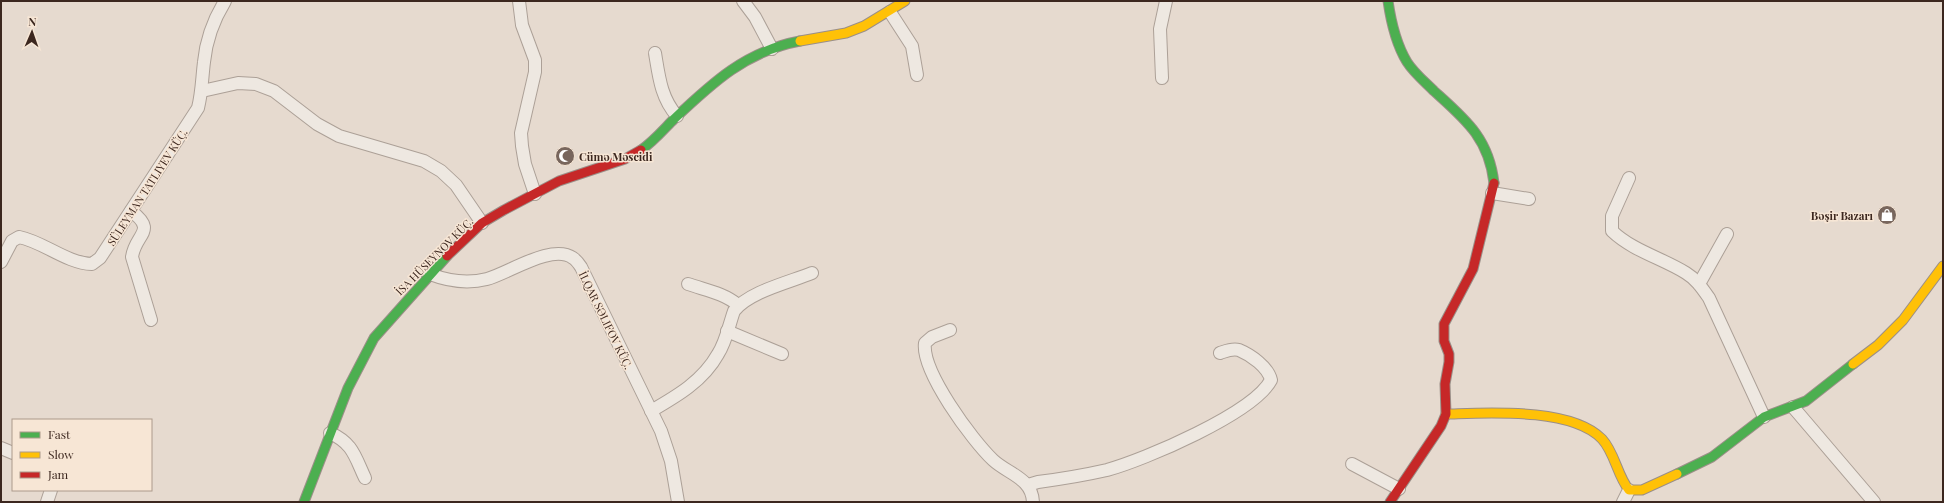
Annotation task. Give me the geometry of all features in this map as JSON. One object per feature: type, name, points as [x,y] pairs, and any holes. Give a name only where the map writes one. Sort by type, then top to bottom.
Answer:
[{"type":"street","points":[[1,262],[12,241],[19,237],[29,239],[82,264],[92,264],[100,258],[198,108],[202,91],[204,61],[210,35],[225,1]]},
{"type":"street","points":[[519,1],[522,25],[535,60],[535,72],[521,133],[524,158],[535,194]]},
{"type":"street","points":[[743,1],[755,17],[772,49]]},
{"type":"street","name":"İSA HÜSEYNOV KÜÇ.","points":[[304,502],[348,388],[374,338],[430,274],[482,223],[559,181],[625,158],[643,149],[712,83],[745,61],[772,49],[803,40],[846,33],[864,26],[890,12],[906,1]]},
{"type":"street","points":[[1162,78],[1160,29],[1166,1]]},
{"type":"street","points":[[1388,1],[1398,42],[1407,62],[1420,77],[1479,135],[1487,150],[1494,174],[1494,185],[1473,268],[1444,324],[1444,342],[1449,354],[1445,384],[1446,414],[1441,426],[1390,502]]},
{"type":"street","points":[[890,12],[912,46],[917,75]]},
{"type":"street","points":[[655,53],[662,92],[670,108],[677,116]]},
{"type":"street","points":[[202,91],[238,83],[256,84],[274,91],[317,124],[339,136],[424,161],[441,171],[456,185],[482,223]]},
{"type":"street","points":[[1629,178],[1612,216],[1612,232],[1622,240],[1686,273],[1699,284],[1709,298],[1764,417]]},
{"type":"street","points":[[1492,193],[1529,199]]},
{"type":"street","points":[[131,211],[141,219],[144,225],[142,234],[133,249],[132,257],[151,320]]},
{"type":"street","points":[[1699,284],[1727,234]]},
{"type":"street","name":"İLQAR SƏLIFOV KÜÇ.","points":[[430,274],[448,281],[486,279],[546,255],[560,254],[573,258],[581,267],[661,431],[671,461],[678,502]]},
{"type":"street","points":[[1629,490],[1642,490],[1654,486],[1712,457],[1764,417],[1794,407],[1806,401],[1878,345],[1904,320],[1943,266]]},
{"type":"street","points":[[651,411],[681,394],[703,376],[719,354],[734,311],[738,305],[754,295],[812,273]]},
{"type":"street","points":[[688,284],[718,293],[732,299],[738,305]]},
{"type":"street","points":[[950,330],[932,337],[925,343],[924,351],[929,368],[944,395],[978,443],[993,460],[1028,485],[1033,493],[1033,502]]},
{"type":"street","points":[[727,331],[782,354]]},
{"type":"street","points":[[1028,485],[1107,470],[1166,448],[1235,412],[1267,388],[1271,380],[1265,367],[1239,350],[1230,349],[1220,353]]},
{"type":"street","points":[[1794,407],[1874,502]]},
{"type":"street","points":[[1446,414],[1491,412],[1536,415],[1560,418],[1584,427],[1601,438],[1610,451],[1620,479],[1629,490]]},
{"type":"street","points":[[330,433],[343,439],[350,448],[365,478]]},
{"type":"street","points":[[1,448],[12,453]]},
{"type":"street","points":[[1352,464],[1399,489]]},
{"type":"street","points":[[1623,502],[1629,490]]},
{"type":"street","points":[[47,502],[51,491]]},
{"type":"traffic: fast","points":[[1388,1],[1394,33],[1407,62],[1413,70],[1456,111],[1474,131],[1487,154],[1494,183]]},
{"type":"traffic: fast","points":[[641,150],[702,93],[731,70],[763,52],[800,41]]},
{"type":"traffic: fast","points":[[304,502],[348,388],[374,338],[447,256]]},
{"type":"traffic: fast","points":[[1677,474],[1712,457],[1764,417],[1806,401],[1853,364]]},
{"type":"traffic: slow","points":[[800,41],[846,33],[864,26],[905,1]]},
{"type":"traffic: slow","points":[[1853,364],[1878,345],[1903,320],[1943,266]]},
{"type":"traffic: slow","points":[[1446,414],[1528,414],[1570,421],[1588,429],[1602,439],[1610,451],[1629,490],[1642,490],[1677,474]]},
{"type":"traffic: jam","points":[[447,256],[482,223],[504,210],[559,181],[625,159],[641,150]]},
{"type":"traffic: jam","points":[[1390,502],[1441,426],[1446,414],[1445,384],[1449,354],[1444,341],[1444,324],[1473,269],[1494,183]]},
{"type":"place","name":"Cümə Məscidi","points":[[565,156]]},
{"type":"place","name":"Bəşir Bazarı","points":[[1887,215]]}]
